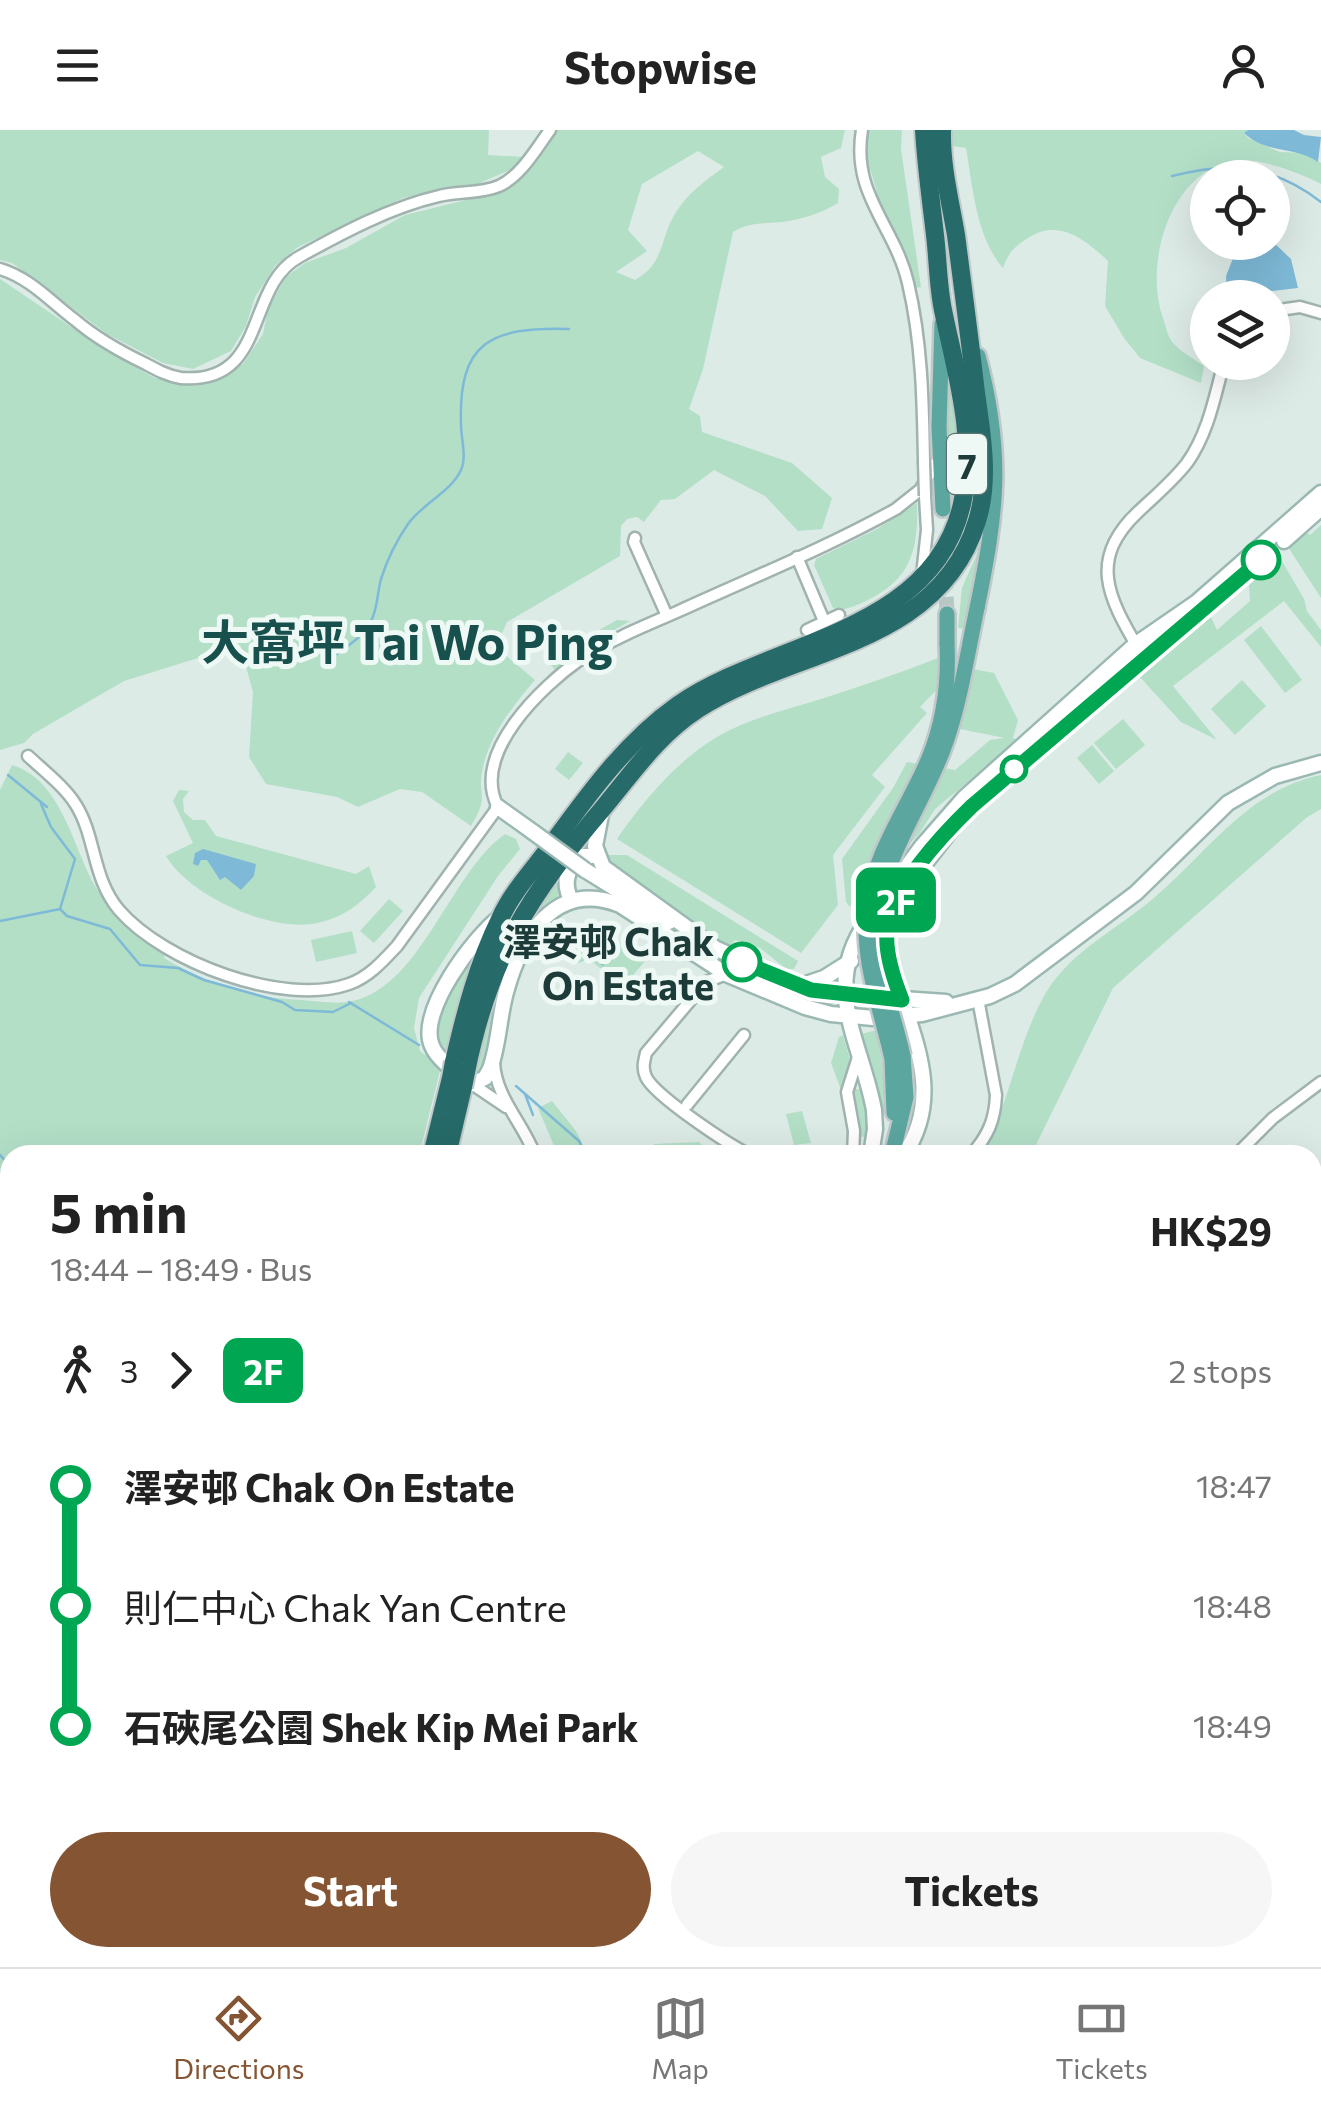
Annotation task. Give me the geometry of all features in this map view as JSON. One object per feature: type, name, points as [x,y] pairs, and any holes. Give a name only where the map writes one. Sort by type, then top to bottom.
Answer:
[{"type":"highway","name":"7","points":[[448,1145],[471,993],[501,916],[595,787],[659,720],[718,682],[856,626],[898,597],[935,562],[954,530],[966,480],[964,407],[957,360],[943,310],[924,130]]},
{"type":"highway","name":"7","points":[[436,1145],[506,944],[548,878],[647,751],[690,714],[743,686],[874,633],[916,609],[949,577],[972,538],[983,492],[983,445],[942,130]]},
{"type":"main road","points":[[943,310],[943,510]]},
{"type":"main road","points":[[895,1145],[906,1097],[880,965],[876,933],[880,896],[895,850],[948,738],[995,511],[997,468],[990,404],[970,332]]},
{"type":"main road","points":[[873,1145],[874,1110],[844,994],[848,962],[858,934],[950,811],[1296,519],[1321,493]]},
{"type":"main road","points":[[910,1145],[925,1108],[925,1084],[890,960],[886,933],[895,902],[952,826],[1140,651],[1321,508]]},
{"type":"main road","points":[[884,1145],[894,1111],[898,1058],[868,964],[867,908],[880,857],[928,759],[942,720],[948,674],[947,614]]},
{"type":"main road","points":[[501,916],[477,939],[435,1004],[429,1022],[430,1041],[436,1052],[461,1077],[486,1078],[494,1057],[507,988],[520,955],[545,918],[571,900],[591,897],[620,905],[726,974],[806,1006],[847,1016],[907,1016],[978,1000],[1016,984],[1136,893],[1240,795],[1275,776],[1321,764]]},
{"type":"main road","points":[[498,806],[654,915],[706,960]]},
{"type":"main road","points":[[603,807],[595,840],[597,856],[612,876],[727,955],[800,986],[844,994],[962,1003]]},
{"type":"main road","points":[[571,900],[566,885],[570,867],[582,856],[597,856]]},
{"type":"main road","points":[[654,915],[695,934]]},
{"type":"main road","points":[[800,986],[866,955],[890,960]]},
{"type":"main road","points":[[914,1039],[934,1009]]},
{"type":"street","points":[[0,268],[40,290],[96,337],[142,362],[170,376],[204,376],[226,366],[246,347],[270,284],[289,263],[404,206],[440,195],[501,185],[520,169],[550,130]]},
{"type":"street","points":[[861,135],[861,172],[910,290],[923,385],[927,530],[922,574]]},
{"type":"street","points":[[1290,308],[1321,312]]},
{"type":"street","points":[[1140,651],[1108,588],[1109,554],[1127,523],[1176,476],[1196,450],[1219,380]]},
{"type":"street","points":[[28,756],[77,806],[101,880],[120,910],[136,926],[186,958],[235,978],[286,988],[338,987],[354,982],[383,962],[498,806],[490,780],[496,754],[542,692],[584,657],[904,504],[920,490],[940,455]]},
{"type":"street","points":[[635,538],[667,616]]},
{"type":"street","points":[[797,557],[824,621]]},
{"type":"street","points":[[808,630],[839,615]]},
{"type":"street","points":[[726,974],[706,982],[646,1053],[643,1067],[652,1085],[730,1145]]},
{"type":"street","points":[[978,1000],[996,1095],[996,1111],[989,1131],[978,1145]]},
{"type":"street","points":[[687,1105],[744,1035]]},
{"type":"street","points":[[853,1145],[847,1092],[859,1054]]},
{"type":"street","points":[[494,1057],[498,1086],[530,1145]]},
{"type":"street","points":[[461,1077],[511,1110]]},
{"type":"street","points":[[1246,1145],[1272,1118],[1321,1082]]},
{"type":"green space","points":[[0,130],[489,130],[488,155],[526,157],[551,130],[845,130],[841,148],[821,157],[825,177],[839,189],[838,203],[803,218],[751,225],[733,232],[703,369],[689,409],[700,416],[702,432],[792,463],[832,498],[822,529],[798,531],[765,496],[714,470],[675,499],[661,500],[644,522],[637,517],[627,519],[621,526],[620,556],[507,622],[496,647],[535,680],[491,743],[481,776],[482,801],[471,826],[422,792],[400,789],[358,807],[337,797],[266,784],[249,757],[253,692],[240,645],[124,681],[24,743],[0,750],[0,279],[107,351],[155,378],[197,386],[243,364],[263,334],[268,308],[286,277],[305,263],[346,248],[405,215],[502,191],[519,179],[510,170],[477,184],[403,198],[298,247],[275,266],[255,297],[246,326],[231,351],[193,369],[163,363],[107,334],[12,263],[0,260]],"holes":[[[698,151],[724,167],[681,205],[657,258],[645,273],[635,280],[616,272],[647,251],[628,230],[642,184]]]},
{"type":"green space","points":[[866,130],[902,130],[901,149],[921,287],[915,288],[864,160]]},
{"type":"green space","points":[[951,130],[1248,130],[1244,133],[1248,138],[1280,152],[1305,153],[1321,163],[1321,184],[1290,171],[1290,160],[1190,160],[1190,185],[1166,226],[1157,275],[1166,329],[1171,341],[1190,356],[1190,378],[1140,358],[1124,338],[1105,306],[1108,261],[1080,239],[1060,231],[1039,232],[1016,247],[1003,268],[981,227],[966,148],[952,146]]},
{"type":"green space","points":[[951,364],[956,446],[953,496],[947,494],[945,416]]},
{"type":"green space","points":[[917,503],[916,536],[902,574],[880,594],[864,602],[845,609],[833,608],[814,565],[816,559],[877,529]]},
{"type":"green space","points":[[1321,525],[1321,598],[1288,547]]},
{"type":"green space","points":[[987,531],[969,629],[958,628],[962,588]]},
{"type":"green space","points":[[1277,560],[1282,561],[1321,630],[1321,647],[1284,601],[1173,686],[1217,740],[1181,722],[1138,675],[1210,615],[1217,630],[1250,601],[1249,583]]},
{"type":"green space","points":[[617,620],[630,621],[584,647],[555,670],[550,664],[555,655]]},
{"type":"green space","points":[[1261,626],[1302,680],[1285,693],[1244,640]]},
{"type":"green space","points":[[938,658],[953,673],[920,707],[927,713],[872,775],[885,787],[833,855],[838,905],[801,953],[617,839],[669,775],[719,736],[762,717]]},
{"type":"green space","points":[[973,669],[994,673],[1018,720],[1013,738],[1018,740],[935,809],[919,834],[850,907],[846,902],[842,859],[907,762],[955,770],[990,740],[1005,738],[960,729]]},
{"type":"green space","points":[[1242,680],[1266,706],[1235,735],[1211,709]]},
{"type":"green space","points":[[1123,719],[1145,745],[1116,769],[1094,743]]},
{"type":"green space","points":[[1092,745],[1114,771],[1099,784],[1077,758]]},
{"type":"green space","points":[[568,752],[583,763],[569,780],[555,769]]},
{"type":"green space","points":[[12,765],[42,784],[63,815],[100,895],[134,933],[164,958],[230,988],[283,999],[335,1003],[372,994],[395,977],[414,955],[485,852],[505,834],[516,839],[520,849],[498,876],[419,998],[414,1028],[420,1051],[441,1067],[422,1145],[0,1145],[0,790]]},
{"type":"green space","points":[[1321,775],[1321,809],[1113,988],[1036,1145],[987,1145],[1028,1031],[1058,976],[1083,951],[1156,896],[1231,824],[1272,794]]},
{"type":"green space","points":[[179,790],[189,791],[183,799],[184,812],[193,820],[205,820],[216,836],[356,874],[369,866],[376,887],[349,910],[317,923],[278,922],[233,908],[193,885],[166,856],[193,843],[173,801]]},
{"type":"green space","points":[[600,855],[627,855],[798,961],[794,969],[786,969],[760,948],[735,940],[730,946],[717,943],[613,872]]},
{"type":"green space","points":[[558,877],[562,879],[563,890],[537,921],[492,1030],[483,1073],[473,1080],[496,988],[525,926]]},
{"type":"green space","points":[[389,899],[403,911],[374,943],[360,931]]},
{"type":"green space","points":[[352,931],[357,953],[316,962],[311,940]]},
{"type":"green space","points":[[588,933],[597,937],[610,934],[645,961],[623,987],[589,959],[579,963],[561,949],[572,937]]},
{"type":"green space","points":[[477,946],[444,1057],[437,1043],[437,1014]]},
{"type":"green space","points":[[876,1030],[887,1090],[883,1119],[879,1121],[858,1035]]},
{"type":"green space","points":[[843,1035],[850,1060],[843,1095],[831,1063]]},
{"type":"green space","points":[[851,1088],[862,1090],[869,1105],[869,1132],[863,1137],[858,1136]]},
{"type":"green space","points":[[552,1101],[583,1145],[554,1145],[538,1108]]},
{"type":"green space","points":[[802,1111],[811,1143],[794,1145],[786,1114]]},
{"type":"green space","points":[[699,1142],[702,1145],[654,1145]]},
{"type":"water","points":[[1294,130],[1321,137],[1318,162],[1252,140],[1244,133]]},
{"type":"water","points":[[1290,258],[1298,288],[1290,289],[1290,280],[1226,280],[1232,260]]},
{"type":"water","points":[[203,849],[256,864],[254,876],[241,890],[225,877],[220,880],[207,860],[201,860],[198,866],[193,864],[195,853]]},
{"type":"water","points":[[578,938],[613,940],[603,966],[577,943]]},
{"type":"waterway","points":[[1172,176],[1213,169],[1250,170],[1285,180],[1321,202]]},
{"type":"waterway","points":[[337,654],[370,623],[383,572],[408,524],[461,470],[462,397],[473,357],[500,336],[519,331],[569,329]]},
{"type":"waterway","points":[[8,775],[47,807]]},
{"type":"waterway","points":[[41,804],[51,827],[75,859],[60,909],[67,916],[110,929],[140,965],[178,968],[204,980],[282,1002],[295,1010],[333,1012],[351,1003]]},
{"type":"waterway","points":[[0,921],[60,909]]},
{"type":"waterway","points":[[349,1002],[419,1045]]},
{"type":"waterway","points":[[516,1086],[581,1145]]},
{"type":"waterway","points":[[525,1094],[533,1115]]},
{"type":"tunnel","points":[[945,574],[947,614]]},
{"type":"bus line","name":"2F","points":[[742,962],[811,990],[902,1000],[887,944],[888,922],[895,902],[930,852],[972,806],[1261,560]]},
{"type":"place","name":"澤安邨 Chak On Estate","points":[[742,962]]},
{"type":"district","name":"大窩坪 Tai Wo Ping","points":[[407,640]]}]
